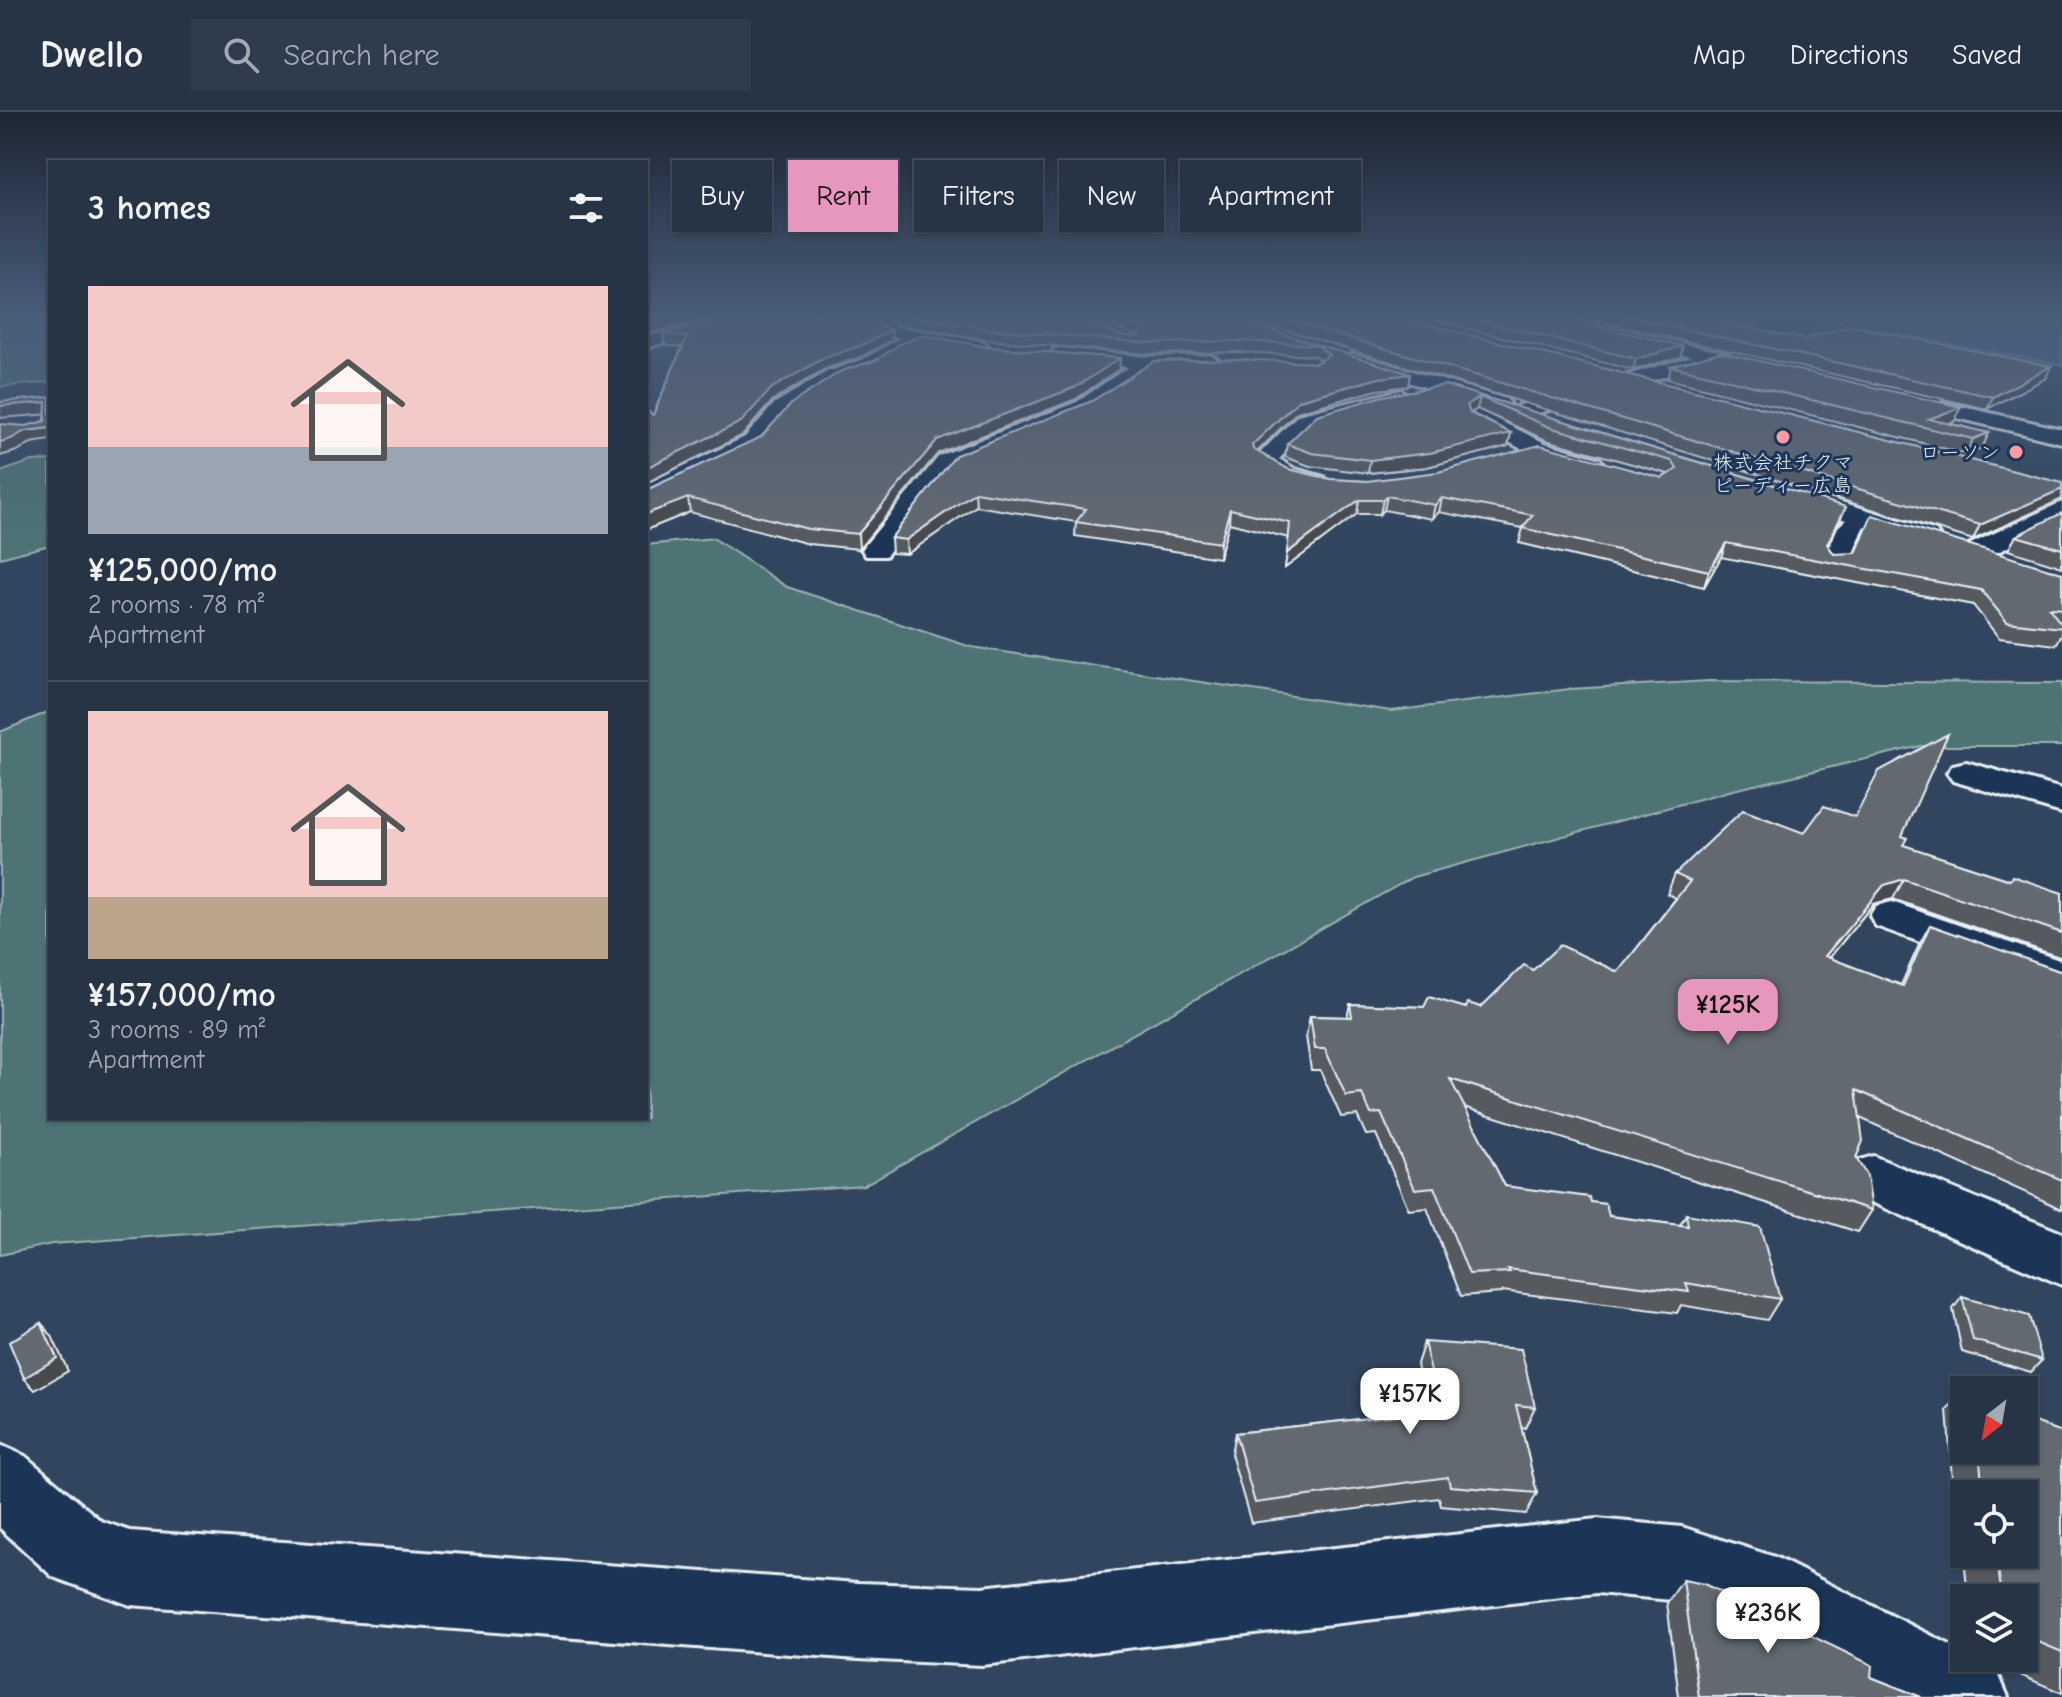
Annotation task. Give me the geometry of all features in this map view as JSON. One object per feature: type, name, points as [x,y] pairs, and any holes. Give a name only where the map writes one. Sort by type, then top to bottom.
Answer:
[{"type":"street","points":[[648,493],[753,442],[783,408],[813,389]]},
{"type":"street","points":[[876,550],[947,461],[1084,406],[1109,389]]},
{"type":"street","points":[[1334,483],[1286,474],[1265,460],[1306,420],[1420,389]]},
{"type":"street","points":[[1436,389],[1472,417],[1537,448],[1613,470]]},
{"type":"street","points":[[1443,389],[1570,425]]},
{"type":"street","points":[[1525,411],[1602,389]]},
{"type":"street","points":[[1670,389],[1679,391]]},
{"type":"street","points":[[1858,389],[2062,436]]},
{"type":"street","points":[[1886,389],[2062,429]]},
{"type":"street","points":[[1510,455],[1537,448]]},
{"type":"street","points":[[1766,487],[2004,561]]},
{"type":"street","points":[[1961,547],[2062,510]]},
{"type":"street","points":[[1776,513],[1851,527],[1902,530]]},
{"type":"street","points":[[1838,560],[1851,527]]},
{"type":"street","points":[[1961,547],[2032,554]]},
{"type":"street","points":[[1966,773],[2062,801]]},
{"type":"street","points":[[1892,916],[2062,978]]},
{"type":"street","points":[[1873,1178],[2062,1260]]},
{"type":"street","points":[[0,1480],[79,1551],[130,1568],[858,1621],[982,1626],[1597,1556],[1682,1564],[1775,1595],[1968,1697]]},
{"type":"green space","points":[[48,460],[48,546],[0,558],[0,472],[32,461]]},
{"type":"green space","points":[[713,538],[787,587],[971,647],[1391,711],[1570,689],[1709,681],[2062,683],[2062,746],[1921,746],[1729,791],[1413,877],[864,1185],[52,1244],[0,1255],[0,732],[48,712],[48,1120],[648,1120],[648,545]]},
{"type":"building","points":[[664,389],[771,389],[741,422],[648,467],[648,411],[653,415]]},
{"type":"building","points":[[813,389],[1071,389],[937,440],[858,534],[808,529],[688,498],[648,513],[648,489],[761,437],[792,403]]},
{"type":"building","points":[[1111,389],[1339,389],[1299,400],[1252,445],[1253,449],[1288,469],[1330,479],[1367,481],[1438,472],[1540,445],[1662,478],[1677,469],[1672,461],[1549,427],[1480,397],[1467,405],[1470,413],[1511,433],[1430,453],[1370,460],[1312,453],[1287,444],[1317,415],[1383,396],[1423,389],[1458,389],[1846,507],[1827,544],[1834,554],[1856,553],[1872,515],[2062,573],[2062,609],[2049,608],[2062,628],[2007,622],[1981,590],[1726,543],[1709,571],[1522,528],[1533,515],[1442,498],[1435,505],[1387,496],[1383,500],[1359,500],[1287,553],[1290,523],[1230,509],[1220,543],[1076,522],[1086,509],[975,492],[906,540],[891,538],[956,455],[1092,401]]},
{"type":"building","points":[[1521,389],[1686,389],[2062,483],[2062,489],[1980,525]]},
{"type":"building","points":[[1766,389],[1882,389],[1961,407],[1929,419],[1989,433],[1973,439]]},
{"type":"building","points":[[1956,389],[2008,389],[1993,397]]},
{"type":"building","points":[[48,397],[48,428],[25,431],[0,442],[0,424],[26,426],[45,421],[46,402],[0,406],[0,402]]},
{"type":"building","points":[[2062,513],[2062,549],[2016,536]]},
{"type":"building","points":[[1948,734],[1902,836],[1907,838],[1903,845],[2010,880],[2012,876],[2062,893],[2062,933],[1904,879],[1884,885],[1825,956],[1903,986],[1930,925],[2062,972],[2062,1180],[1856,1090],[1863,1141],[1856,1158],[1867,1176],[1872,1210],[1450,1079],[1505,1186],[1589,1197],[1591,1202],[1606,1204],[1609,1216],[1688,1226],[1686,1214],[1760,1227],[1780,1299],[1686,1283],[1689,1292],[1508,1269],[1510,1272],[1469,1274],[1434,1187],[1415,1189],[1381,1113],[1371,1114],[1362,1094],[1346,1096],[1325,1049],[1315,1049],[1310,1016],[1352,1017],[1350,1004],[1424,1007],[1429,997],[1466,1008],[1468,1003],[1481,1007],[1524,965],[1533,970],[1560,945],[1618,972],[1690,881],[1675,874],[1743,810],[1804,833],[1824,806],[1855,817],[1879,771]]},
{"type":"building","points":[[1962,1297],[2029,1316],[2042,1360],[1973,1340]]},
{"type":"building","points":[[41,1323],[57,1358],[24,1378],[9,1342]]},
{"type":"building","points":[[1424,1342],[1521,1349],[1535,1407],[1516,1405],[1537,1493],[1450,1486],[1448,1477],[1255,1503],[1235,1433],[1424,1412],[1417,1375],[1432,1376]]},
{"type":"building","points":[[2038,1423],[2062,1432],[2062,1652],[2038,1642],[2038,1584],[2000,1584],[1998,1568],[2038,1568],[2038,1480],[1982,1480],[1980,1464],[2038,1464]]},
{"type":"building","points":[[1683,1580],[1704,1584],[1872,1665],[1871,1677],[1921,1697],[1699,1697]]},
{"type":"place","name":"株式会社チクマ ピーディー広島","points":[[1783,437]]},
{"type":"place","name":"ローソン","points":[[2016,452]]}]
